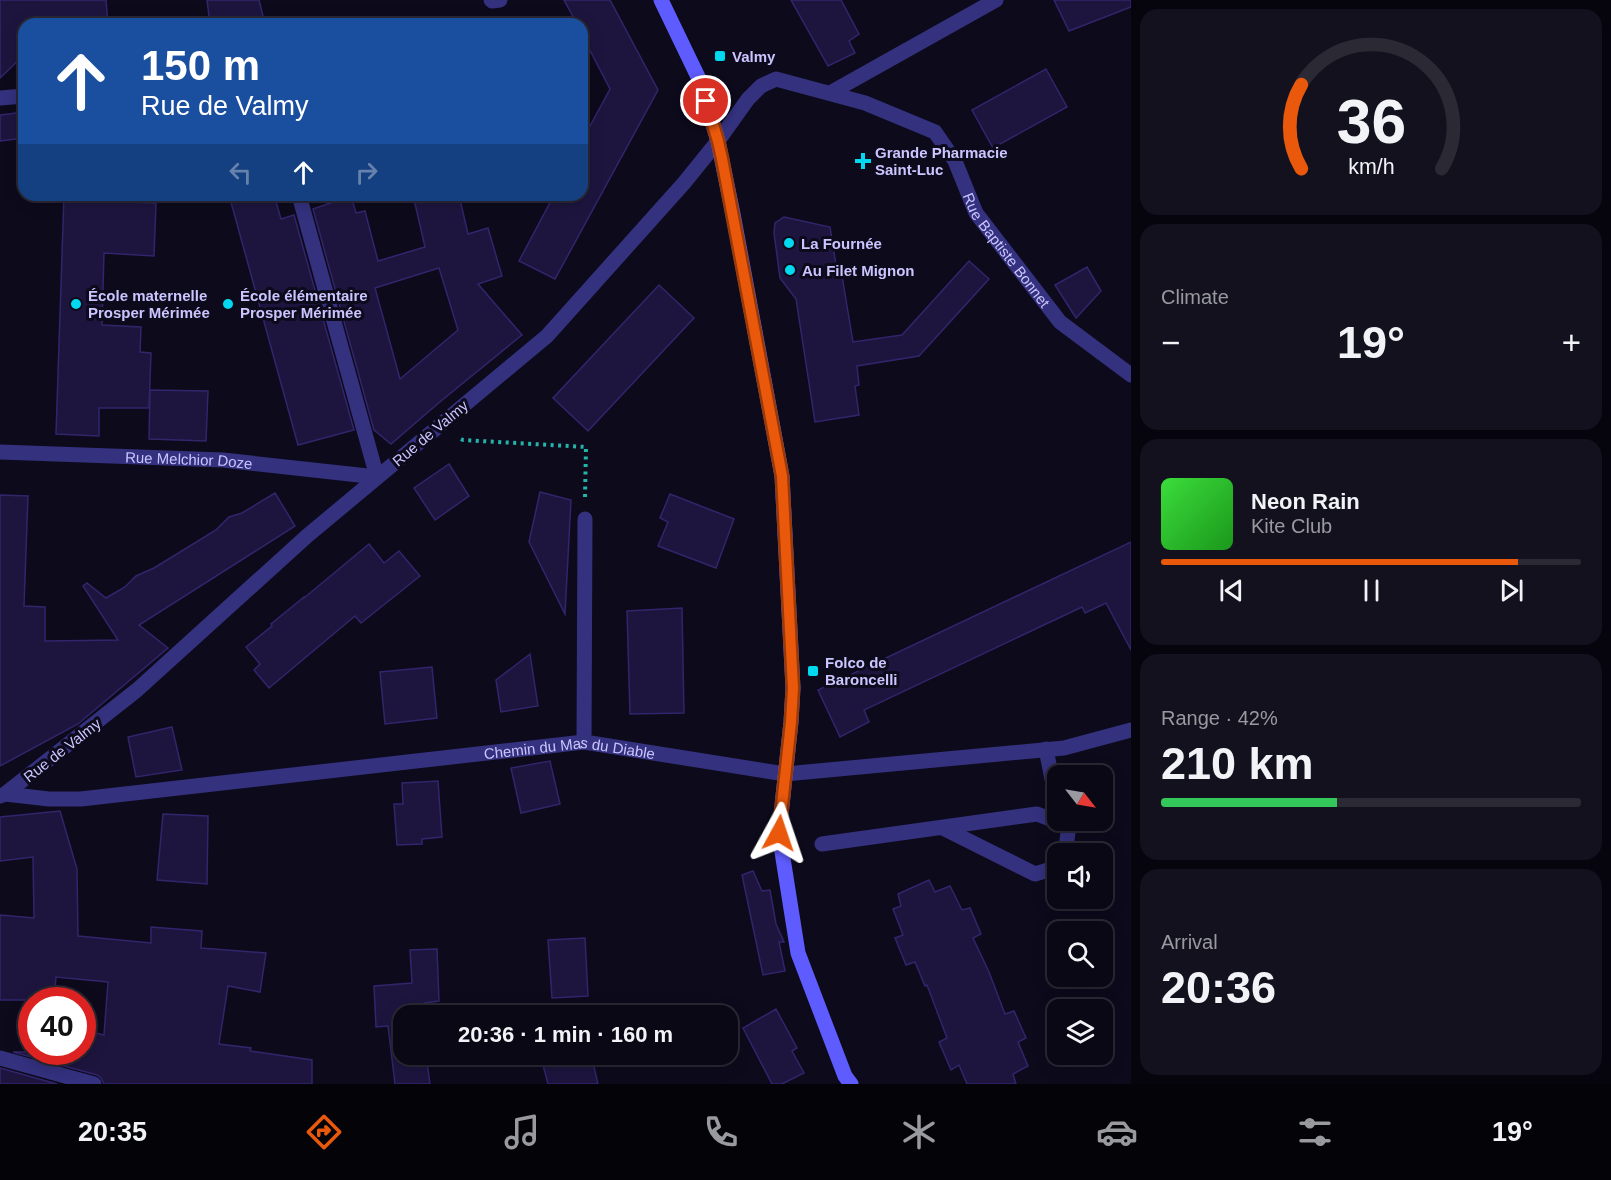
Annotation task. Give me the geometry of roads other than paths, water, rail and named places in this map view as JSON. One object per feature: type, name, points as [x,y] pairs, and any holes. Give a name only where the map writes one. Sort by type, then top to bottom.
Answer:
[{"type":"street","points":[[491,0],[492,2],[500,0]]},
{"type":"street","points":[[661,0],[699,81],[718,141],[782,476],[793,688],[779,833],[798,953],[845,1076],[851,1084]]},
{"type":"street","points":[[830,93],[996,0]]},
{"type":"street","name":"Rue Baptiste Bonnet","points":[[718,141],[748,99],[761,86],[777,78],[865,103],[935,132],[955,161],[975,213],[1060,322],[1131,375]]},
{"type":"street","points":[[0,98],[18,96]]},
{"type":"street","name":"Rue de Valmy","points":[[3,795],[137,690],[307,536],[547,336],[684,183],[718,141]]},
{"type":"street","points":[[301,201],[377,477]]},
{"type":"street","name":"Rue Melchior Doze","points":[[0,452],[223,460],[377,477]]},
{"type":"street","points":[[584,742],[585,519]]},
{"type":"street","name":"Chemin du Mas du Diable","points":[[3,795],[81,799],[584,742],[784,774],[1064,748],[1131,730]]},
{"type":"street","points":[[1046,749],[1049,765]]},
{"type":"street","points":[[822,844],[1037,814],[1047,816]]},
{"type":"street","points":[[943,828],[1035,874],[1047,870]]},
{"type":"street","points":[[0,1058],[94,1084]]},
{"type":"place","name":"Valmy","points":[[720,56]]},
{"type":"place","name":"Grande Pharmacie Saint-Luc","points":[[863,161]]},
{"type":"place","name":"La Fournée","points":[[789,243]]},
{"type":"place","name":"Au Filet Mignon","points":[[790,270]]},
{"type":"place","name":"École maternelle Prosper Mérimée","points":[[76,304]]},
{"type":"place","name":"École élémentaire Prosper Mérimée","points":[[228,304]]},
{"type":"place","name":"Folco de Baroncelli","points":[[813,671]]}]
